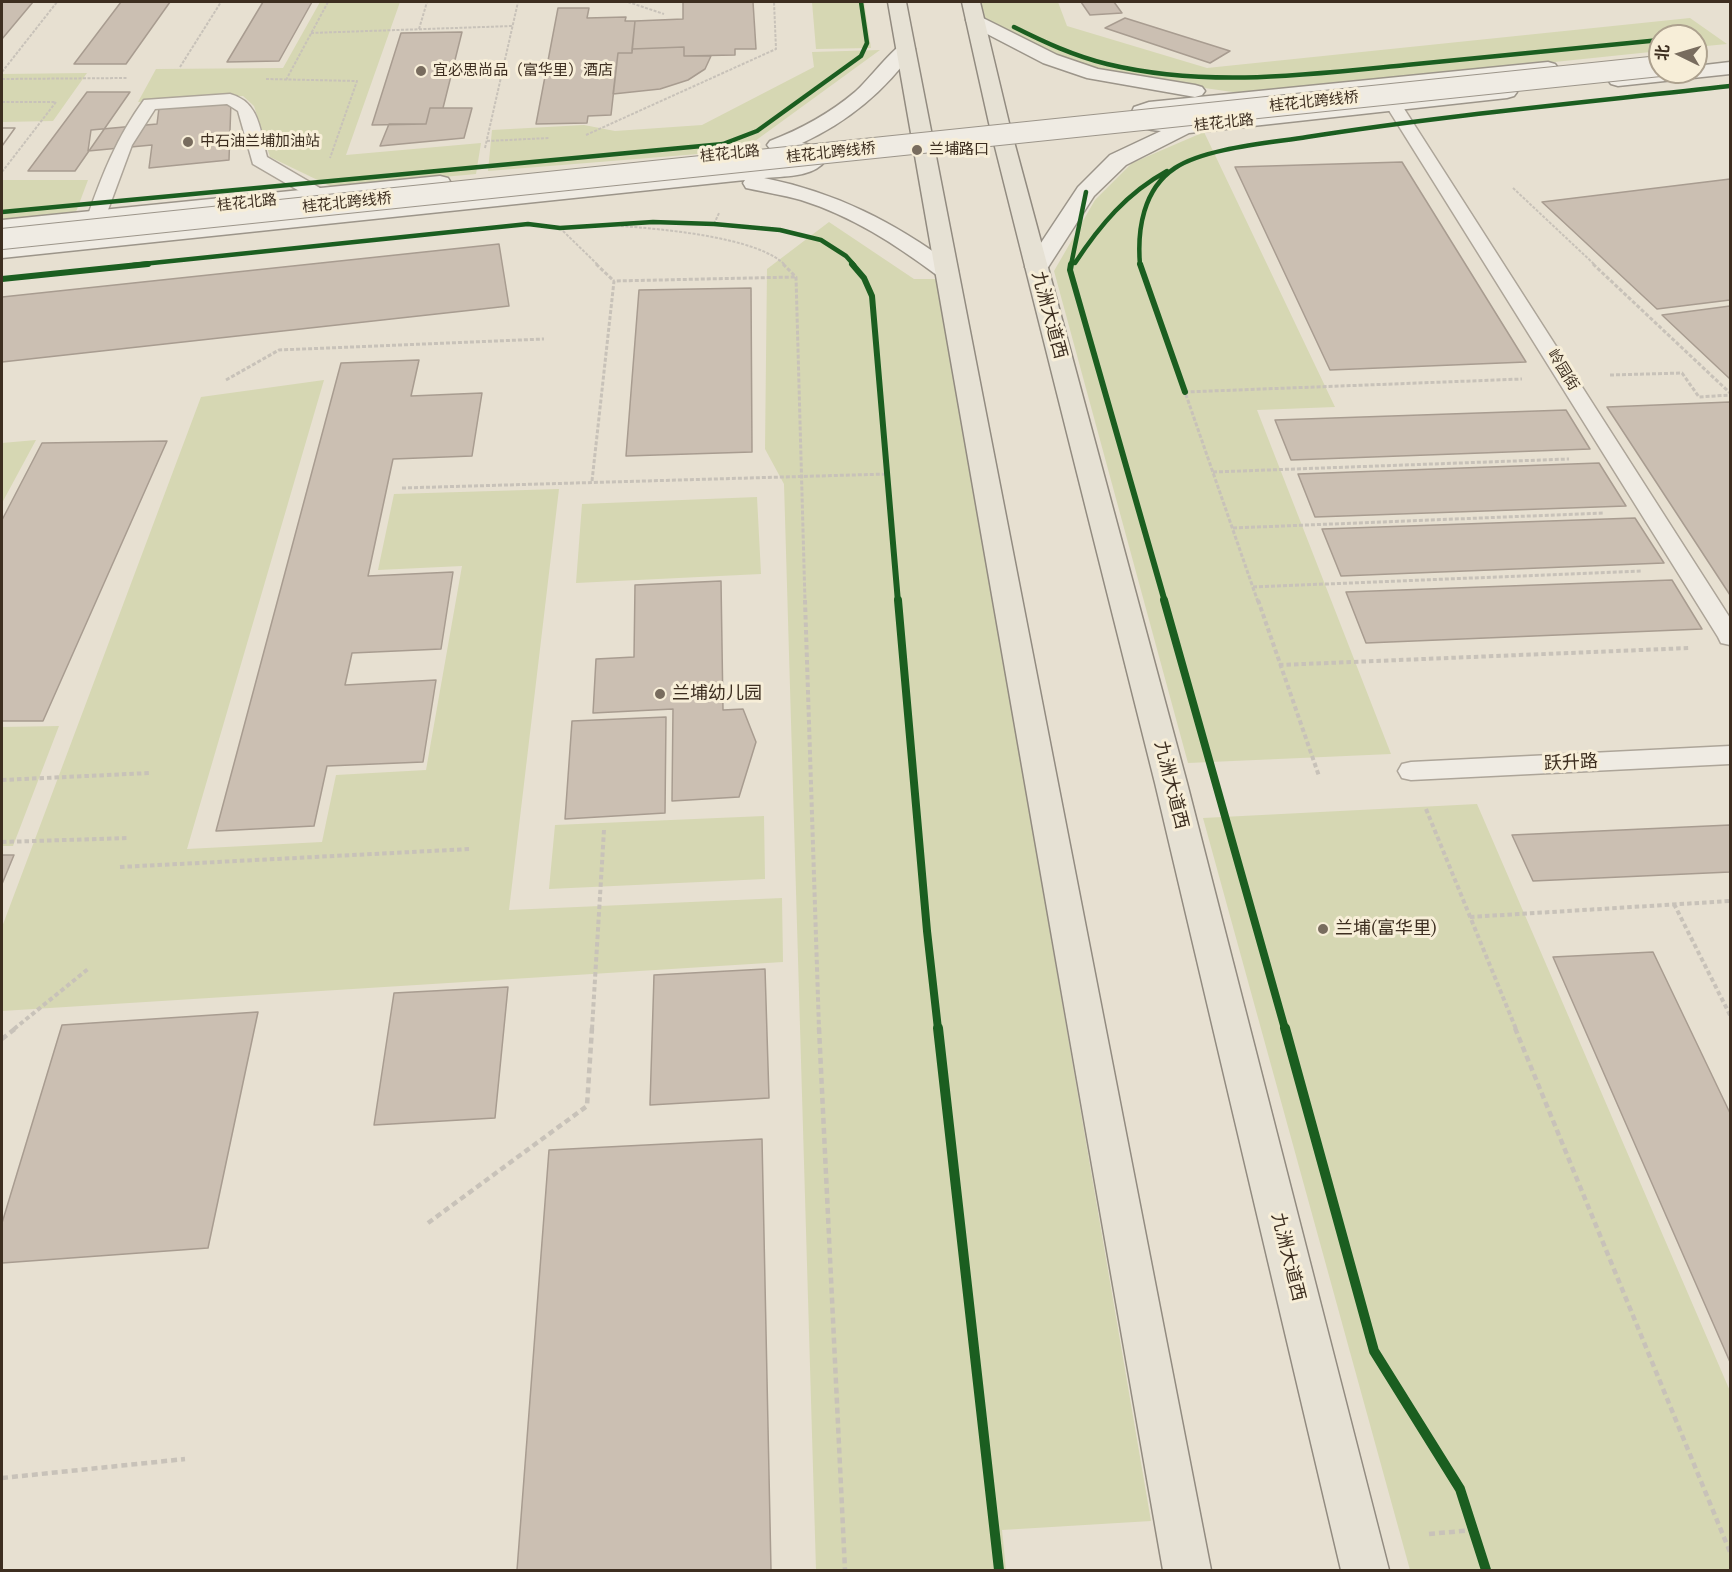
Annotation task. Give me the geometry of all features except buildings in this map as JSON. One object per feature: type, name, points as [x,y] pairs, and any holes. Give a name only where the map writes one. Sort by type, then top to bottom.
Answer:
[{"type":"main road","points":[[897,2],[1187,1570]]},
{"type":"main road","points":[[973,10],[1050,59],[1094,74],[1247,98]]},
{"type":"main road","name":"九洲大道西","points":[[973,10],[999,123],[1171,783],[1365,1570]]},
{"type":"main road","points":[[756,152],[789,141],[831,120],[861,98],[892,67],[905,49]]},
{"type":"main road","name":"桂花北路","points":[[1648,57],[1149,108],[1140,113],[1141,120],[1150,124],[1187,127],[1648,77]]},
{"type":"main road","points":[[1708,62],[1731,59]]},
{"type":"main road","name":"桂花北跨线桥","points":[[2,239],[1648,67]]},
{"type":"main road","name":"桂花北路","points":[[1708,70],[1731,68]]},
{"type":"main road","points":[[1037,267],[1086,192],[1118,160],[1187,127]]},
{"type":"main road","name":"桂花北路","points":[[2,227],[756,152],[807,149],[813,152],[815,160],[804,167],[719,177],[2,251]]},
{"type":"main road","points":[[719,177],[800,192],[844,207],[891,232],[946,271]]},
{"type":"lane","points":[[96,218],[120,148],[132,126],[150,104],[230,99],[246,109],[259,160],[319,195]]},
{"type":"lane","name":"岭园街","points":[[1393,104],[1731,637]]},
{"type":"lane","name":"跃升路","points":[[1411,771],[1731,755]]},
{"type":"path","points":[[2,72],[57,2]]},
{"type":"path","points":[[179,68],[221,2]]},
{"type":"path","points":[[286,80],[328,2]]},
{"type":"path","points":[[419,29],[427,2]]},
{"type":"path","points":[[485,149],[518,2]]},
{"type":"path","points":[[628,2],[664,14]]},
{"type":"path","points":[[582,137],[776,49],[774,2]]},
{"type":"path","points":[[311,33],[512,26]]},
{"type":"path","points":[[2,102],[56,102],[2,172]]},
{"type":"path","points":[[487,141],[558,138]]},
{"type":"path","points":[[1513,188],[1731,394]]},
{"type":"path","points":[[615,225],[684,223]]},
{"type":"path","points":[[704,223],[725,225]]},
{"type":"path","points":[[615,225],[673,230],[731,242],[777,257],[796,277],[816,947],[845,1570]]},
{"type":"path","points":[[549,227],[572,227]]},
{"type":"path","points":[[560,228],[614,281],[796,277]]},
{"type":"path","points":[[592,482],[614,281]]},
{"type":"path","points":[[226,380],[279,350],[544,339]]},
{"type":"path","points":[[1185,392],[1682,373],[1699,397],[1731,394]]},
{"type":"path","points":[[1181,382],[1319,776]]},
{"type":"path","points":[[1213,472],[1617,457]]},
{"type":"path","points":[[886,462],[888,486]]},
{"type":"path","points":[[402,488],[887,474]]},
{"type":"path","points":[[1233,528],[1651,511]]},
{"type":"path","points":[[1253,587],[1688,569]]},
{"type":"path","points":[[1280,664],[1695,648]]},
{"type":"path","points":[[1411,771],[1731,1552]]},
{"type":"path","points":[[2,780],[150,773]]},
{"type":"path","points":[[428,1223],[587,1106],[604,830]]},
{"type":"path","points":[[2,842],[129,838]]},
{"type":"path","points":[[120,867],[470,849]]},
{"type":"path","points":[[1470,917],[1731,901]]},
{"type":"path","points":[[1674,904],[1731,1015]]},
{"type":"path","points":[[2,1039],[88,969]]},
{"type":"path","points":[[2,1478],[185,1459]]},
{"type":"path","points":[[1470,1520],[1476,1540]]},
{"type":"path","points":[[1429,1534],[1473,1530]]},
{"type":"green space","points":[[320,2],[400,2],[346,155],[481,143],[476,174],[332,187],[270,157],[254,106],[243,96],[138,102],[156,69],[283,68]]},
{"type":"green space","points":[[812,2],[864,2],[871,48],[816,49]]},
{"type":"green space","points":[[978,2],[1058,2],[1067,26],[1207,68],[1690,18],[1699,24],[1648,24],[1648,52],[1247,94],[1098,73],[1056,58],[983,19]]},
{"type":"green space","points":[[1708,31],[1727,44],[1708,46]]},
{"type":"green space","points":[[880,50],[755,141],[710,147],[710,153],[488,171],[492,130],[584,125],[615,131],[702,125],[814,67],[812,52]]},
{"type":"green space","points":[[87,73],[53,121],[2,122],[2,74]]},
{"type":"green space","points":[[1204,132],[1335,407],[1257,410],[1391,754],[1188,763],[1054,271],[1095,200],[1132,163]]},
{"type":"green space","points":[[2,180],[88,180],[76,212],[2,219]]},
{"type":"green space","points":[[829,222],[914,279],[938,279],[1151,1521],[1002,1530],[1006,1570],[816,1570],[784,484],[765,449],[767,269]]},
{"type":"green space","points":[[324,380],[187,849],[322,842],[336,775],[426,770],[462,566],[378,570],[394,494],[559,489],[509,910],[782,898],[783,962],[2,1011],[2,927],[201,397]]},
{"type":"green space","points":[[36,440],[2,503],[2,443]]},
{"type":"green space","points":[[757,497],[761,574],[576,583],[582,504]]},
{"type":"green space","points":[[59,726],[13,846],[2,846],[2,727]]},
{"type":"green space","points":[[1477,804],[1730,1391],[1730,1570],[1410,1570],[1203,818]]},
{"type":"green space","points":[[764,816],[765,879],[549,889],[555,825]]},
{"type":"cycle path","points":[[2,212],[723,144],[757,131],[861,56],[867,43],[861,2]]},
{"type":"cycle path","points":[[1014,27],[1060,48],[1107,64],[1181,77],[1219,78],[1331,73],[1648,41]]},
{"type":"cycle path","points":[[1185,392],[1140,267],[1138,241],[1146,203],[1163,178],[1176,167],[1219,151],[1403,122],[1730,86]]},
{"type":"cycle path","points":[[1075,263],[1115,210],[1138,188],[1167,171]]},
{"type":"cycle path","points":[[1086,192],[1070,270],[1216,780],[1374,1351],[1460,1489],[1486,1570]]},
{"type":"cycle path","points":[[2,279],[528,224],[560,228],[653,222],[714,224],[780,230],[821,240],[846,256],[864,278],[872,296],[927,931],[999,1570]]},
{"type":"place","name":"宜必思尚品（富华里）酒店","points":[[421,71]]},
{"type":"place","name":"中石油兰埔加油站","points":[[188,142]]},
{"type":"place","name":"兰埔路口","points":[[917,150]]},
{"type":"place","name":"兰埔幼儿园","points":[[660,694]]},
{"type":"place","name":"兰埔(富华里)","points":[[1323,929]]}]
